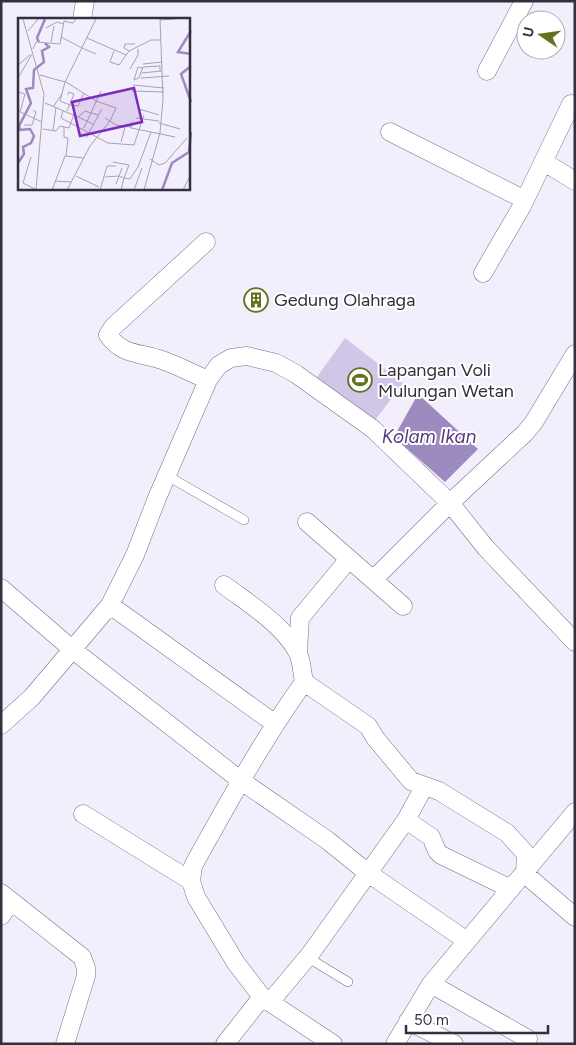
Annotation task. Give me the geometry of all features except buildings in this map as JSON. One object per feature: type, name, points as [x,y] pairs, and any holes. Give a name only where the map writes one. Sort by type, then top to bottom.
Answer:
[{"type":"street","points":[[82,18],[85,1]]},
{"type":"street","points":[[487,71],[524,1]]},
{"type":"street","points":[[483,273],[525,200],[571,104]]},
{"type":"street","points":[[390,132],[525,200]]},
{"type":"street","points":[[544,162],[575,181]]},
{"type":"street","points":[[206,242],[113,327],[108,335],[116,346],[123,350],[162,360],[208,380]]},
{"type":"street","points":[[373,580],[450,502],[534,422],[575,354]]},
{"type":"street","points":[[1,724],[32,697],[110,605],[135,555],[166,475],[208,380],[219,365],[231,358],[246,356],[276,363],[296,374],[373,429],[450,502],[486,548],[575,642]]},
{"type":"street","points":[[307,522],[404,606]]},
{"type":"street","points":[[349,559],[300,618],[298,652],[304,682],[368,726],[411,781],[440,791],[515,840],[526,854],[525,874]]},
{"type":"street","points":[[224,585],[270,620],[298,652]]},
{"type":"street","points":[[1,588],[72,650],[240,780],[327,840],[368,873],[467,941]]},
{"type":"street","points":[[110,605],[274,723]]},
{"type":"street","points":[[304,682],[274,723],[240,780],[193,866],[191,881],[196,897],[236,964],[266,999],[333,1044]]},
{"type":"street","points":[[225,1044],[307,957],[406,820],[424,787]]},
{"type":"street","points":[[396,1044],[431,984],[575,812]]},
{"type":"street","points":[[83,814],[191,881]]},
{"type":"street","points":[[406,820],[431,837],[437,851],[441,855],[511,889]]},
{"type":"street","points":[[525,874],[575,917]]},
{"type":"street","points":[[1,916],[6,897],[82,957],[86,976],[65,1044]]},
{"type":"street","points":[[431,984],[528,1039]]},
{"type":"street","points":[[408,1021],[454,1044]]},
{"type":"lane","points":[[166,475],[244,520]]},
{"type":"lane","points":[[307,957],[348,982]]},
{"type":"shaded area","name":"Lapangan Voli Mulungan Wetan","points":[[345,338],[403,383],[373,423],[317,377]]},
{"type":"water","name":"Kolam Ikan","points":[[418,394],[478,449],[445,482],[394,437]]},
{"type":"place","name":"Gedung Olahraga","points":[[256,300]]},
{"type":"place","name":"Lapangan Voli Mulungan Wetan","points":[[360,380]]}]
